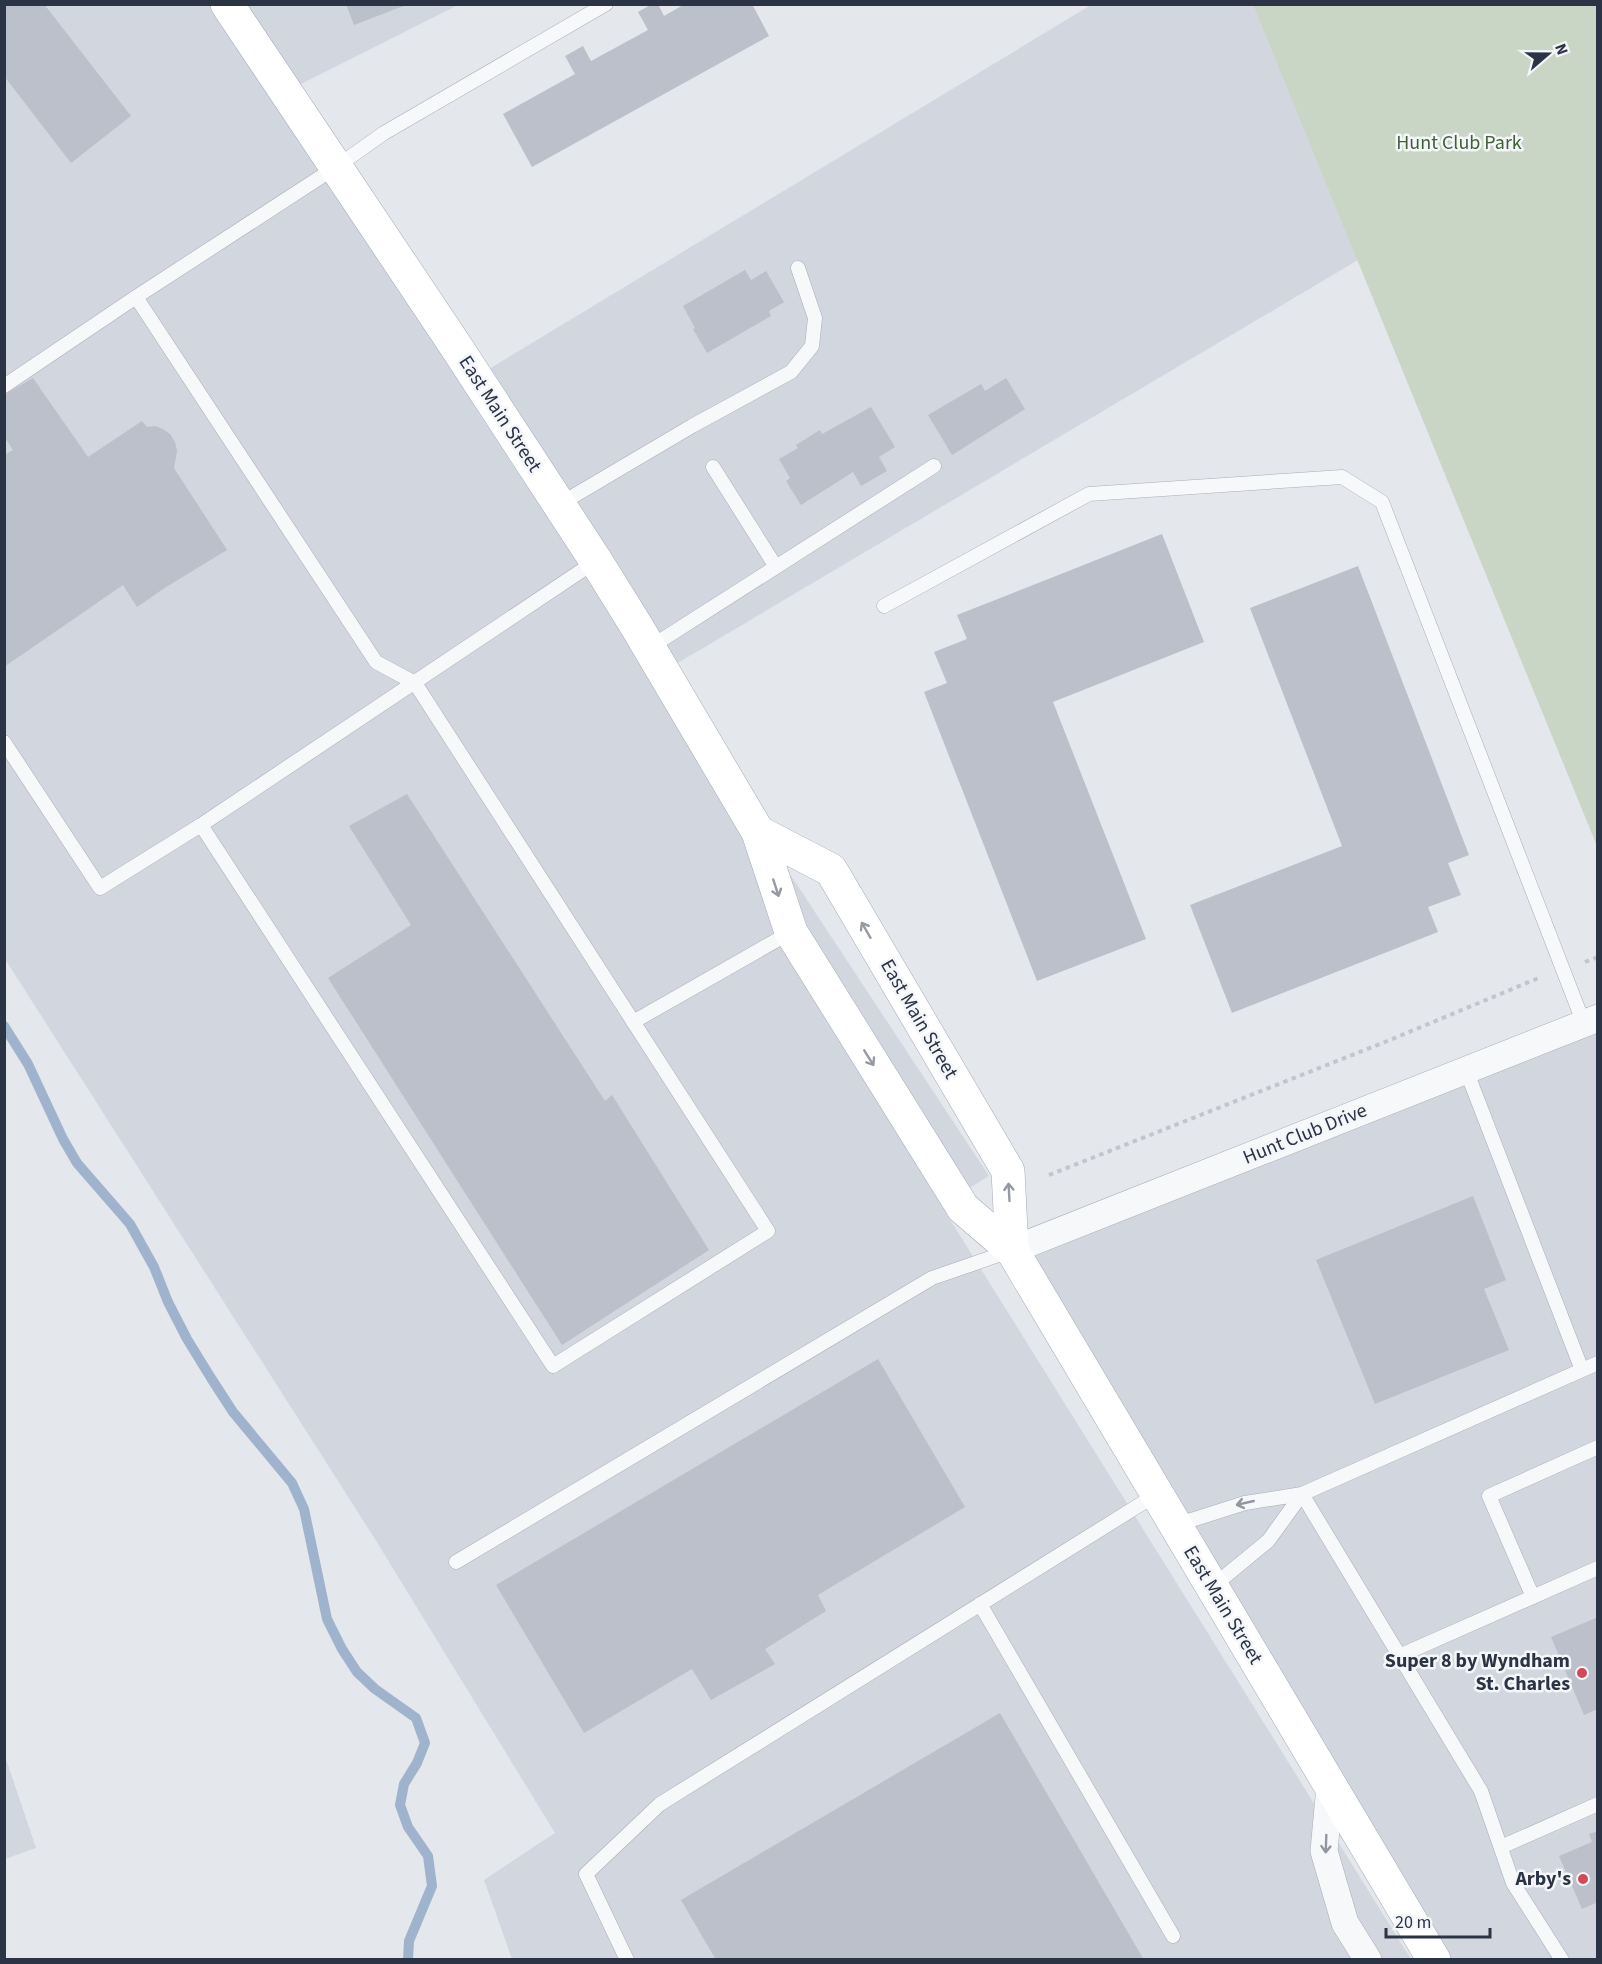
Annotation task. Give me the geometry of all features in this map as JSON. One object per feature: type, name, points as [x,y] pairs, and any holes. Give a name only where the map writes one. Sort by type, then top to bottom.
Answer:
[{"type":"main road","name":"East Main Street","points":[[227,4],[560,504],[650,648],[758,832],[791,932],[963,1208],[1011,1250],[1434,1959]]},
{"type":"main road","name":"East Main Street","points":[[758,832],[831,870],[1008,1170],[1011,1250]]},
{"type":"street","name":"Hunt Club Drive","points":[[1011,1250],[1591,1021]]},
{"type":"street","points":[[1330,1786],[1324,1851],[1345,1923],[1368,1959]]},
{"type":"lane","points":[[4,386],[384,133],[606,4]]},
{"type":"lane","points":[[560,504],[692,426],[791,372],[812,346],[815,318],[798,268]]},
{"type":"lane","points":[[136,297],[376,662],[415,683],[768,1232],[553,1366],[201,825]]},
{"type":"lane","points":[[650,648],[934,466]]},
{"type":"lane","points":[[713,467],[776,567]]},
{"type":"lane","points":[[884,606],[1089,494],[1341,477],[1382,502],[1563,969],[1591,1021]]},
{"type":"lane","points":[[4,742],[100,888],[201,825],[596,561]]},
{"type":"lane","points":[[633,1022],[791,932]]},
{"type":"lane","points":[[1466,1070],[1582,1370]]},
{"type":"lane","points":[[456,1562],[932,1278],[1011,1250]]},
{"type":"lane","points":[[1175,1525],[1245,1503],[1302,1494],[1598,1363]]},
{"type":"lane","points":[[1533,1597],[1488,1496],[1598,1447]]},
{"type":"lane","points":[[627,1959],[586,1874],[660,1804],[1156,1494]]},
{"type":"lane","points":[[1212,1587],[1268,1541],[1302,1494]]},
{"type":"lane","points":[[1302,1494],[1481,1791],[1514,1883],[1562,1959]]},
{"type":"lane","points":[[1400,1656],[1598,1568]]},
{"type":"lane","points":[[980,1604],[1173,1936]]},
{"type":"lane","points":[[1501,1847],[1598,1804]]},
{"type":"path","points":[[1049,1175],[1598,957]]},
{"type":"shaded area","points":[[5,5],[215,5],[989,1176],[941,1205],[1411,1959],[512,1959],[484,1880],[555,1833],[375,1539],[5,959]]},
{"type":"shaded area","points":[[240,5],[458,5],[295,87]]},
{"type":"shaded area","points":[[1091,5],[1253,5],[1358,260],[671,667],[484,372]]},
{"type":"shaded area","points":[[1597,1031],[1597,1959],[1449,1959],[1030,1258]]},
{"type":"shaded area","points":[[4,1753],[36,1848],[5,1859],[4,1859]]},
{"type":"green space","name":"Hunt Club Park","points":[[1253,5],[1597,5],[1597,846]]},
{"type":"building","points":[[9,4],[44,4],[131,116],[71,163],[4,76],[4,8]]},
{"type":"building","points":[[346,4],[406,4],[406,5],[354,25]]},
{"type":"building","points":[[652,4],[658,4],[664,16],[685,4],[752,4],[769,36],[532,167],[503,114],[575,74],[565,56],[583,46],[591,61],[648,30],[638,12]]},
{"type":"building","points":[[745,270],[751,280],[766,271],[784,302],[769,311],[771,316],[707,353],[683,306]]},
{"type":"building","points":[[33,378],[88,457],[142,421],[147,427],[155,426],[170,434],[177,451],[174,468],[227,550],[137,607],[123,585],[4,667],[4,455],[13,450],[4,436],[4,395]]},
{"type":"building","points":[[1006,378],[1025,409],[952,455],[928,415],[981,384],[985,391]]},
{"type":"building","points":[[871,407],[895,447],[879,457],[887,471],[861,486],[853,472],[801,505],[786,481],[790,478],[779,459],[798,448],[796,445],[820,430],[822,434]]},
{"type":"building","points":[[1162,534],[1204,642],[1053,702],[1146,939],[1037,981],[924,692],[947,683],[934,652],[967,639],[957,615]]},
{"type":"building","points":[[1358,566],[1469,855],[1448,863],[1461,895],[1428,907],[1438,932],[1232,1013],[1190,905],[1342,846],[1250,608]]},
{"type":"building","points":[[407,794],[605,1101],[612,1095],[709,1250],[562,1345],[328,978],[411,925],[349,826]]},
{"type":"building","points":[[1473,1196],[1506,1280],[1484,1289],[1509,1350],[1375,1404],[1316,1260]]},
{"type":"building","points":[[878,1359],[965,1507],[818,1595],[826,1611],[765,1649],[775,1664],[711,1700],[692,1669],[584,1733],[496,1585]]},
{"type":"building","name":"Super 8 by Wyndham St. Charles","points":[[1598,1617],[1598,1709],[1584,1715],[1551,1637]]},
{"type":"building","points":[[1000,1713],[1144,1960],[716,1960],[681,1900]]},
{"type":"building","name":"Arby's","points":[[1598,1831],[1598,1902],[1582,1909],[1559,1856],[1592,1842],[1589,1834]]},
{"type":"waterway","points":[[4,1026],[28,1064],[63,1139],[77,1163],[130,1224],[154,1267],[168,1302],[187,1339],[211,1378],[233,1412],[292,1483],[304,1509],[327,1619],[342,1649],[357,1672],[375,1689],[416,1718],[425,1743],[417,1763],[404,1784],[400,1805],[408,1827],[428,1856],[432,1886],[409,1941],[408,1960]]},
{"type":"place","name":"Super 8 by Wyndham St. Charles","points":[[1582,1673]]},
{"type":"place","name":"Arby's","points":[[1583,1879]]}]
